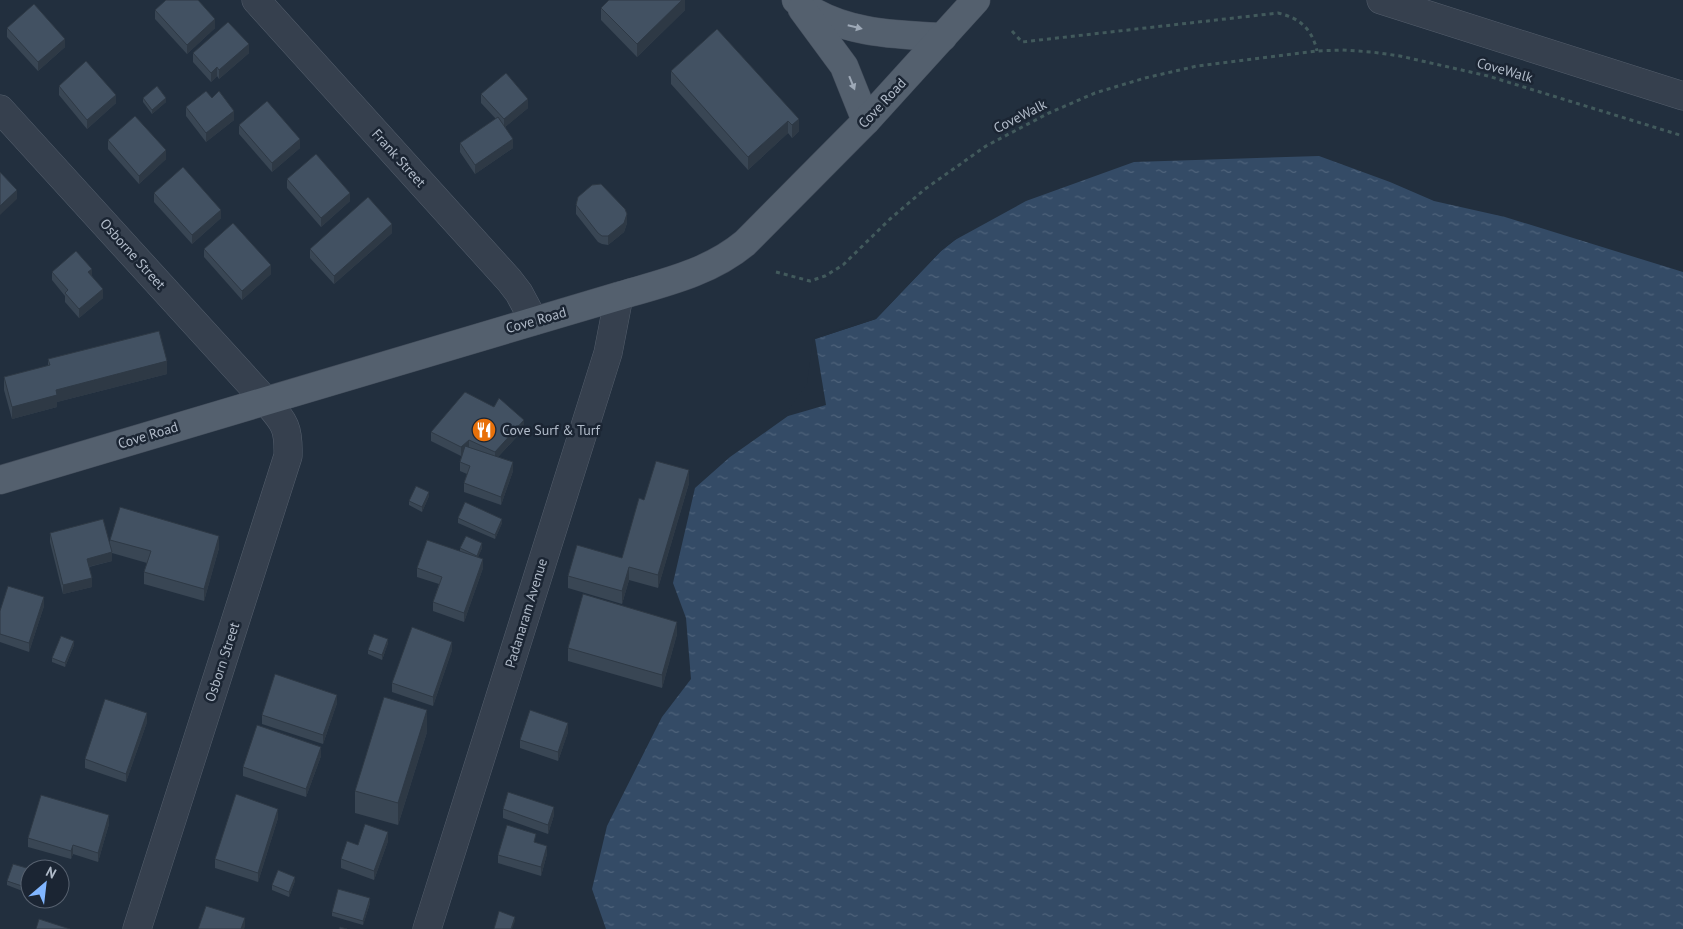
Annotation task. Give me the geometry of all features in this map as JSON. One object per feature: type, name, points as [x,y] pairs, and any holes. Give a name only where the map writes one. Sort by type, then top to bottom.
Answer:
[{"type":"main road","points":[[795,0],[810,11],[827,19],[850,26],[892,35],[943,37]]},
{"type":"main road","points":[[795,0],[844,66],[866,121]]},
{"type":"main road","name":"Cove Road","points":[[0,480],[620,296],[682,277],[726,258],[745,243],[866,121],[976,0]]},
{"type":"street","name":"Frank Street","points":[[256,0],[509,280],[519,293],[534,321]]},
{"type":"street","points":[[1381,0],[1683,96]]},
{"type":"street","name":"Osborne Street","points":[[0,109],[266,400]]},
{"type":"street","name":"Padanaram Avenue","points":[[427,929],[608,353],[620,296]]},
{"type":"street","name":"Osborn Street","points":[[137,929],[288,456],[287,429],[266,400]]},
{"type":"path","points":[[1012,31],[1022,42],[1278,13],[1298,20],[1314,38],[1316,51]]},
{"type":"path","name":"CoveWalk","points":[[776,272],[810,281],[834,272],[907,203],[944,174],[986,146],[1095,93],[1145,78],[1197,66],[1316,51],[1372,52],[1439,64],[1496,78],[1683,136]]},
{"type":"water","points":[[1319,156],[1390,182],[1434,201],[1505,217],[1683,272],[1683,929],[606,929],[592,889],[607,826],[662,717],[691,679],[686,618],[673,583],[695,488],[730,457],[788,416],[810,385],[815,339],[876,319],[941,251],[955,240],[1026,201],[1134,162]]},
{"type":"pier","points":[[965,232],[941,251],[876,319],[815,339],[826,405],[784,416],[807,384],[813,338],[875,317],[939,249],[953,238]]},
{"type":"building","points":[[166,0],[198,0],[215,19],[187,45],[155,10]]},
{"type":"building","points":[[609,0],[682,0],[637,44],[601,8]]},
{"type":"building","points":[[34,4],[65,39],[38,62],[7,28]]},
{"type":"building","points":[[228,22],[249,44],[219,70],[217,67],[211,73],[193,53]]},
{"type":"building","points":[[717,29],[799,119],[792,125],[788,121],[748,157],[671,71]]},
{"type":"building","points":[[86,61],[116,95],[87,120],[59,86]]},
{"type":"building","points":[[506,73],[528,99],[504,119],[481,94]]},
{"type":"building","points":[[157,86],[166,98],[152,110],[143,98]]},
{"type":"building","points":[[206,91],[212,98],[219,91],[234,111],[206,133],[186,107]]},
{"type":"building","points":[[267,101],[300,139],[272,163],[239,125]]},
{"type":"building","points":[[135,116],[166,150],[139,176],[108,140]]},
{"type":"building","points":[[498,117],[513,139],[475,165],[460,143]]},
{"type":"building","points":[[316,154],[350,193],[321,218],[287,179]]},
{"type":"building","points":[[183,167],[221,210],[192,235],[154,193]]},
{"type":"building","points":[[0,172],[17,190],[0,206]]},
{"type":"building","points":[[601,184],[625,209],[627,214],[624,223],[608,236],[602,236],[598,233],[576,205],[578,197],[592,185]]},
{"type":"building","points":[[368,197],[392,224],[334,276],[310,249]]},
{"type":"building","points":[[233,223],[271,265],[242,291],[204,249]]},
{"type":"building","points":[[76,251],[92,269],[88,272],[103,289],[79,309],[65,293],[68,290],[52,272]]},
{"type":"building","points":[[159,331],[167,361],[56,390],[57,395],[12,407],[4,377],[50,365],[48,359]]},
{"type":"building","points":[[465,392],[494,407],[499,398],[524,420],[495,452],[469,440],[461,447],[431,432]]},
{"type":"building","points":[[465,446],[513,462],[501,497],[464,483],[470,466],[460,462]]},
{"type":"building","points":[[656,461],[689,470],[658,575],[629,567],[622,591],[568,576],[577,545],[622,558],[639,498],[644,500]]},
{"type":"building","points":[[416,486],[429,492],[422,507],[409,501]]},
{"type":"building","points":[[465,502],[502,519],[495,535],[458,518]]},
{"type":"building","points":[[120,507],[219,536],[204,589],[144,572],[151,551],[110,540]]},
{"type":"building","points":[[103,519],[112,552],[87,559],[92,578],[63,585],[50,533]]},
{"type":"building","points":[[466,536],[482,543],[477,556],[460,548]]},
{"type":"building","points":[[427,540],[483,559],[464,613],[433,602],[442,577],[417,568]]},
{"type":"building","points":[[8,586],[44,597],[29,643],[0,634],[0,611]]},
{"type":"building","points":[[583,594],[677,622],[662,675],[568,648]]},
{"type":"building","points":[[412,627],[452,642],[433,697],[392,683]]},
{"type":"building","points":[[374,634],[388,639],[382,655],[368,650]]},
{"type":"building","points":[[61,636],[74,641],[65,663],[52,658]]},
{"type":"building","points":[[275,674],[337,695],[323,735],[262,715]]},
{"type":"building","points":[[384,697],[427,710],[398,803],[355,791]]},
{"type":"building","points":[[105,699],[147,713],[126,774],[85,759]]},
{"type":"building","points":[[530,710],[568,723],[558,752],[520,740]]},
{"type":"building","points":[[257,725],[321,747],[306,789],[243,767]]},
{"type":"building","points":[[508,792],[554,807],[548,825],[503,809]]},
{"type":"building","points":[[236,794],[278,809],[258,873],[215,859]]},
{"type":"building","points":[[41,795],[109,815],[98,853],[73,845],[71,851],[28,838]]},
{"type":"building","points":[[365,824],[388,832],[374,871],[341,859],[347,841],[358,845]]},
{"type":"building","points":[[507,825],[536,834],[534,842],[547,846],[541,867],[498,855]]},
{"type":"building","points":[[13,864],[20,866],[20,885],[7,881]]},
{"type":"building","points":[[278,870],[295,877],[289,892],[272,885]]},
{"type":"building","points":[[338,889],[370,898],[363,921],[332,912]]},
{"type":"building","points":[[206,906],[245,918],[241,929],[198,929]]},
{"type":"building","points":[[499,911],[515,917],[511,929],[494,929]]},
{"type":"building","points":[[39,919],[70,929],[36,929]]},
{"type":"place","name":"Cove Surf & Turf","points":[[484,430]]}]
